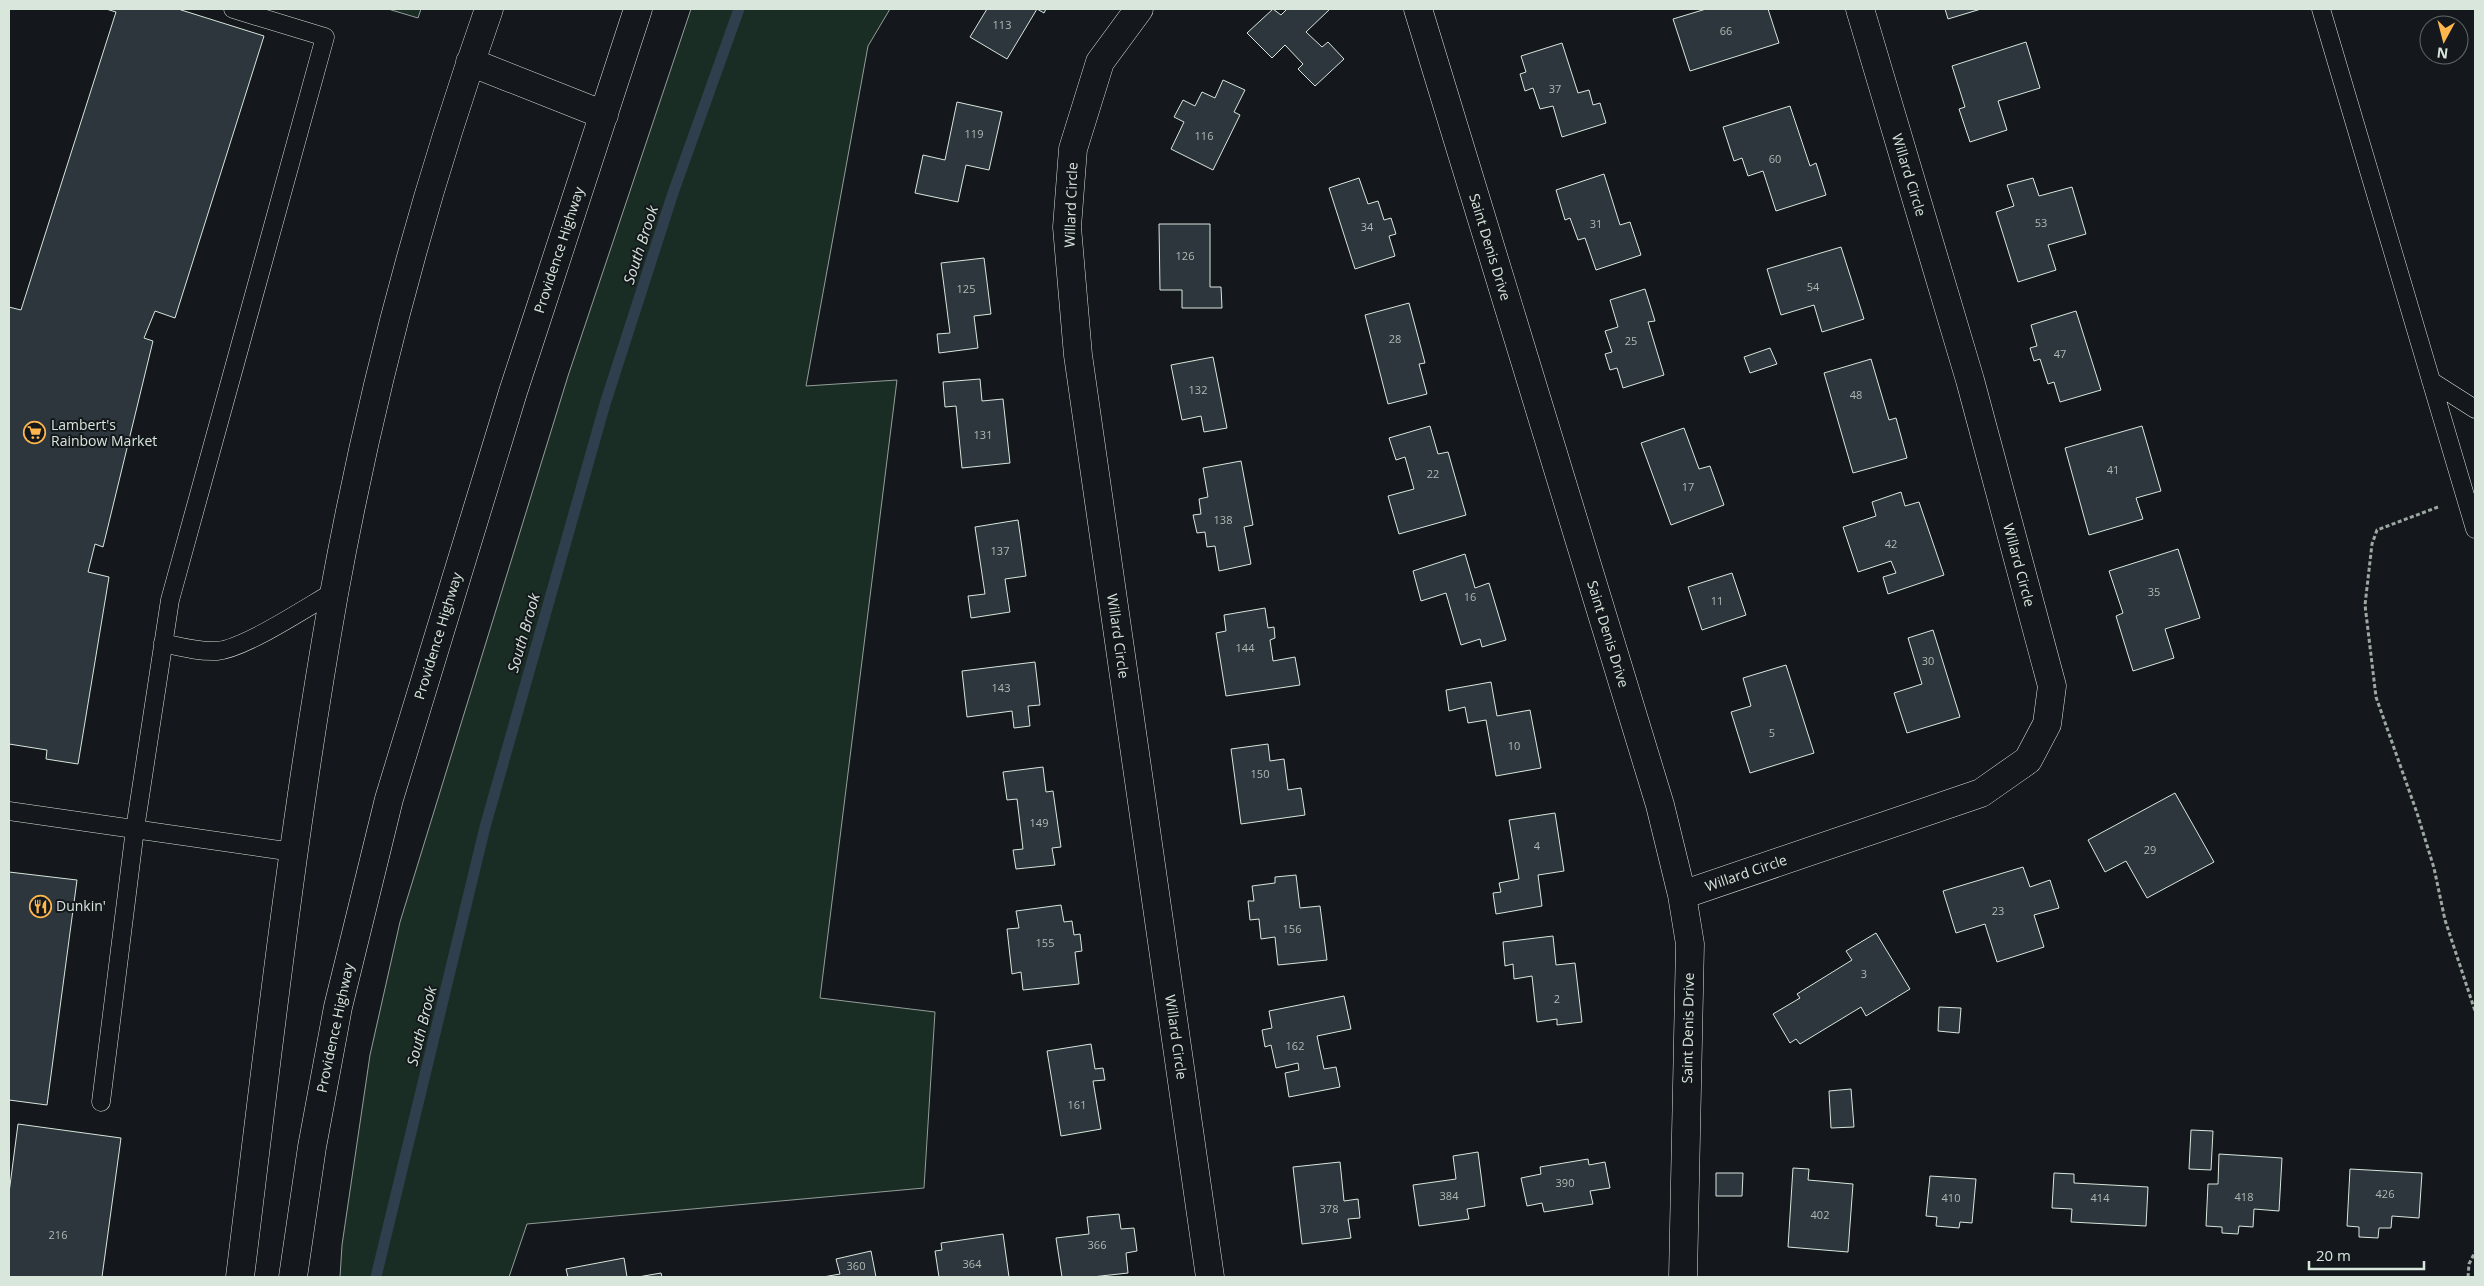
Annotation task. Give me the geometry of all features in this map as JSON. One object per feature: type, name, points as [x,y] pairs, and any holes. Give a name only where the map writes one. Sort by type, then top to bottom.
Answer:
[{"type":"street","points":[[240,1277],[293,852],[335,591],[366,443],[396,316],[434,179],[470,62],[489,9]]},
{"type":"street","name":"Providence Highway","points":[[293,1277],[312,1147],[338,1007],[389,799],[513,392],[638,9]]},
{"type":"street","name":"Willard Circle","points":[[1139,9],[1100,62],[1073,149],[1067,227],[1078,355],[1210,1277]]},
{"type":"street","name":"Saint Denis Drive","points":[[1418,9],[1660,805],[1682,895],[1690,944],[1683,1277]]},
{"type":"street","name":"Willard Circle","points":[[1682,895],[1981,793],[2028,760],[2047,724],[2052,686],[1970,380],[1860,9]]},
{"type":"street","points":[[470,62],[604,114]]},
{"type":"lane","points":[[101,1102],[135,829],[170,600],[325,37],[233,9]]},
{"type":"lane","points":[[2322,9],[2475,529]]},
{"type":"lane","points":[[2431,381],[2475,409]]},
{"type":"lane","points":[[163,643],[196,650],[218,651],[240,645],[335,591]]},
{"type":"lane","points":[[9,811],[293,852]]},
{"type":"path","points":[[2466,498],[2377,530],[2372,544],[2366,605],[2376,697],[2417,813],[2434,868],[2445,920],[2475,1011]]},
{"type":"path","points":[[2468,1277],[2469,1264],[2475,1252]]},
{"type":"green space","points":[[388,9],[421,9],[418,18]]},
{"type":"green space","points":[[691,9],[890,9],[868,46],[806,386],[897,380],[820,998],[935,1012],[924,1188],[527,1224],[509,1277],[340,1277],[342,1245],[370,1055],[400,922],[568,376]]},
{"type":"building","points":[[106,9],[178,9],[264,36],[175,318],[155,311],[144,338],[153,341],[103,547],[95,544],[88,572],[109,577],[78,764],[46,759],[47,750],[9,744],[9,307],[21,310],[116,12]]},
{"type":"building","points":[[987,9],[1037,9],[1007,59],[970,37]]},
{"type":"building","points":[[1037,9],[1046,9],[1044,13]]},
{"type":"building","points":[[1273,9],[1281,15],[1287,9],[1330,9],[1306,32],[1322,47],[1328,42],[1344,59],[1315,86],[1298,69],[1303,64],[1285,45],[1272,58],[1247,33]]},
{"type":"building","points":[[1706,9],[1768,9],[1779,43],[1690,71],[1673,19]]},
{"type":"building","points":[[1945,9],[1981,9],[1948,19]]},
{"type":"building","points":[[2026,42],[2040,88],[1998,101],[2007,130],[1970,142],[1959,109],[1965,107],[1952,66]]},
{"type":"building","points":[[1562,43],[1578,93],[1589,90],[1593,105],[1600,103],[1606,123],[1562,137],[1553,106],[1540,109],[1533,88],[1525,91],[1520,74],[1526,72],[1521,56]]},
{"type":"building","points":[[1223,80],[1245,90],[1234,112],[1240,115],[1213,170],[1171,149],[1184,122],[1174,117],[1183,100],[1195,106],[1202,92],[1215,98]]},
{"type":"building","points":[[957,102],[1002,112],[989,170],[966,165],[958,202],[915,193],[923,155],[945,160]]},
{"type":"building","points":[[1790,106],[1810,166],[1816,163],[1826,195],[1776,211],[1763,171],[1748,176],[1742,158],[1734,161],[1723,127]]},
{"type":"building","points":[[1604,174],[1620,225],[1630,222],[1641,255],[1596,270],[1585,238],[1578,240],[1570,218],[1565,220],[1556,190]]},
{"type":"building","points":[[1359,178],[1368,204],[1378,201],[1384,220],[1391,218],[1396,234],[1389,236],[1395,256],[1355,269],[1329,188]]},
{"type":"building","points":[[2033,178],[2039,196],[2072,187],[2086,234],[2048,245],[2056,270],[2018,282],[1996,212],[2014,206],[2007,185]]},
{"type":"building","points":[[1159,224],[1210,224],[1210,287],[1221,287],[1222,308],[1182,308],[1182,290],[1160,290]]},
{"type":"building","points":[[1841,247],[1864,319],[1822,332],[1814,305],[1781,315],[1767,269]]},
{"type":"building","points":[[984,258],[991,314],[974,316],[978,348],[939,353],[937,334],[950,333],[941,263]]},
{"type":"building","points":[[1645,289],[1655,321],[1648,322],[1664,375],[1623,388],[1617,368],[1610,370],[1605,354],[1612,352],[1605,331],[1618,327],[1610,300]]},
{"type":"building","points":[[1409,303],[1425,363],[1419,364],[1427,394],[1388,404],[1365,315]]},
{"type":"building","points":[[2076,311],[2101,390],[2060,402],[2054,382],[2048,384],[2040,359],[2034,361],[2030,348],[2037,346],[2031,325]]},
{"type":"building","points":[[1770,348],[1777,364],[1750,373],[1744,357]]},
{"type":"building","points":[[1213,357],[1227,428],[1204,432],[1201,416],[1182,420],[1171,365]]},
{"type":"building","points":[[1871,359],[1889,420],[1896,418],[1907,458],[1853,473],[1824,373]]},
{"type":"building","points":[[980,379],[982,401],[1003,399],[1010,463],[962,468],[956,406],[945,407],[943,382]]},
{"type":"building","points":[[1430,426],[1438,454],[1448,452],[1466,515],[1399,534],[1388,496],[1414,489],[1405,457],[1396,460],[1389,438]]},
{"type":"building","points":[[2142,426],[2161,491],[2136,498],[2143,519],[2089,535],[2065,448]]},
{"type":"building","points":[[1684,428],[1699,469],[1710,466],[1724,505],[1671,525],[1641,443]]},
{"type":"building","points":[[1241,461],[1253,525],[1244,527],[1251,564],[1219,571],[1215,546],[1207,547],[1205,532],[1197,533],[1193,515],[1201,514],[1199,499],[1208,497],[1203,468]]},
{"type":"building","points":[[1901,492],[1905,506],[1919,502],[1944,575],[1888,594],[1883,577],[1896,573],[1891,561],[1858,572],[1843,527],[1876,516],[1872,502]]},
{"type":"building","points":[[1018,520],[1026,576],[1005,579],[1010,612],[971,618],[968,596],[985,594],[975,527]]},
{"type":"building","points":[[2178,549],[2200,618],[2165,629],[2174,658],[2133,671],[2116,616],[2123,613],[2109,571]]},
{"type":"building","points":[[1465,554],[1475,588],[1489,583],[1506,640],[1482,647],[1480,639],[1461,645],[1446,593],[1421,601],[1413,571]]},
{"type":"building","points":[[1732,573],[1746,615],[1702,630],[1688,587]]},
{"type":"building","points":[[1265,608],[1268,628],[1274,627],[1275,638],[1270,640],[1273,661],[1295,657],[1300,685],[1226,696],[1216,633],[1226,631],[1224,615]]},
{"type":"building","points":[[1933,630],[1960,717],[1907,733],[1894,693],[1922,684],[1908,638]]},
{"type":"building","points":[[1035,662],[1040,705],[1028,706],[1030,726],[1014,728],[1012,711],[967,717],[962,671]]},
{"type":"building","points":[[1786,665],[1814,753],[1750,773],[1731,712],[1751,706],[1743,678]]},
{"type":"building","points":[[1491,682],[1497,716],[1530,710],[1541,768],[1496,776],[1486,720],[1468,723],[1465,707],[1449,711],[1446,690]]},
{"type":"building","points":[[1268,744],[1270,761],[1284,759],[1288,790],[1301,788],[1305,815],[1241,824],[1231,749]]},
{"type":"building","points":[[1043,767],[1046,792],[1053,791],[1061,847],[1052,848],[1055,865],[1016,869],[1013,850],[1023,849],[1017,799],[1007,800],[1003,772]]},
{"type":"building","points":[[2175,793],[2214,862],[2147,898],[2126,861],[2105,872],[2088,840]]},
{"type":"building","points":[[1555,813],[1564,871],[1538,875],[1542,906],[1496,914],[1493,893],[1501,892],[1499,883],[1519,879],[1509,820]]},
{"type":"building","points":[[2023,867],[2030,887],[2050,880],[2059,908],[2034,915],[2044,947],[1997,962],[1985,924],[1956,933],[1943,891]]},
{"type":"building","points":[[9,872],[77,880],[47,1105],[9,1100]]},
{"type":"building","points":[[1296,875],[1300,908],[1320,906],[1327,960],[1278,965],[1275,937],[1261,939],[1259,919],[1250,920],[1248,901],[1254,901],[1252,886],[1275,883],[1275,877]]},
{"type":"building","points":[[1061,905],[1064,922],[1072,921],[1074,935],[1080,934],[1082,951],[1075,952],[1079,984],[1023,990],[1021,972],[1012,974],[1007,929],[1019,928],[1016,911]]},
{"type":"building","points":[[1876,933],[1910,989],[1866,1016],[1861,1007],[1800,1044],[1796,1039],[1790,1043],[1773,1014],[1800,998],[1797,994],[1852,960],[1846,951]]},
{"type":"building","points":[[1553,936],[1556,965],[1575,963],[1582,1022],[1557,1025],[1557,1019],[1537,1022],[1532,976],[1514,979],[1513,964],[1505,966],[1503,942]]},
{"type":"building","points":[[1344,996],[1351,1029],[1317,1036],[1324,1069],[1336,1067],[1340,1087],[1289,1097],[1285,1073],[1299,1070],[1298,1063],[1276,1068],[1271,1045],[1265,1047],[1262,1030],[1272,1028],[1269,1011]]},
{"type":"building","points":[[1939,1007],[1961,1008],[1959,1033],[1938,1031]]},
{"type":"building","points":[[1091,1044],[1095,1069],[1103,1068],[1105,1080],[1093,1081],[1101,1129],[1061,1136],[1047,1051]]},
{"type":"building","points":[[1851,1089],[1854,1127],[1831,1128],[1829,1091]]},
{"type":"building","points":[[18,1124],[121,1138],[102,1277],[9,1277],[9,1193]]},
{"type":"building","points":[[2191,1130],[2213,1131],[2211,1170],[2189,1169]]},
{"type":"building","points":[[1478,1152],[1485,1206],[1467,1209],[1469,1219],[1419,1226],[1413,1185],[1456,1179],[1453,1156]]},
{"type":"building","points":[[2219,1154],[2282,1158],[2279,1211],[2254,1209],[2253,1227],[2239,1226],[2238,1234],[2222,1233],[2222,1227],[2206,1226],[2208,1184],[2218,1184]]},
{"type":"building","points":[[1588,1159],[1589,1165],[1605,1162],[1610,1188],[1590,1191],[1593,1204],[1544,1212],[1542,1203],[1527,1206],[1521,1178],[1541,1174],[1540,1167]]},
{"type":"building","points":[[1340,1162],[1344,1201],[1358,1199],[1360,1218],[1348,1219],[1351,1238],[1302,1244],[1293,1167]]},
{"type":"building","points":[[1793,1168],[1809,1169],[1808,1180],[1853,1184],[1848,1252],[1788,1247]]},
{"type":"building","points":[[2350,1169],[2422,1173],[2419,1218],[2392,1216],[2391,1228],[2379,1228],[2378,1238],[2359,1237],[2359,1227],[2347,1226]]},
{"type":"building","points":[[1716,1173],[1743,1173],[1742,1196],[1716,1196]]},
{"type":"building","points":[[2054,1173],[2074,1174],[2074,1183],[2148,1187],[2146,1226],[2071,1222],[2072,1209],[2052,1208]]},
{"type":"building","points":[[1930,1176],[1976,1179],[1972,1223],[1960,1222],[1959,1228],[1936,1226],[1937,1217],[1926,1216]]},
{"type":"building","points":[[1119,1214],[1121,1229],[1134,1228],[1137,1251],[1126,1253],[1128,1273],[1092,1277],[1062,1277],[1056,1238],[1089,1234],[1087,1217]]},
{"type":"building","points":[[1003,1234],[1009,1277],[939,1277],[935,1251],[942,1250],[941,1243]]},
{"type":"building","points":[[871,1251],[876,1277],[823,1277],[840,1274],[836,1259]]},
{"type":"building","points":[[624,1258],[627,1277],[568,1277],[566,1269]]},
{"type":"building","points":[[661,1273],[662,1277],[638,1277]]},
{"type":"waterway","name":"South Brook","points":[[376,1277],[485,827],[605,404],[673,193],[739,9]]},
{"type":"place","name":"Lambert's Rainbow Market","points":[[35,433]]},
{"type":"place","name":"Dunkin'","points":[[40,906]]}]
